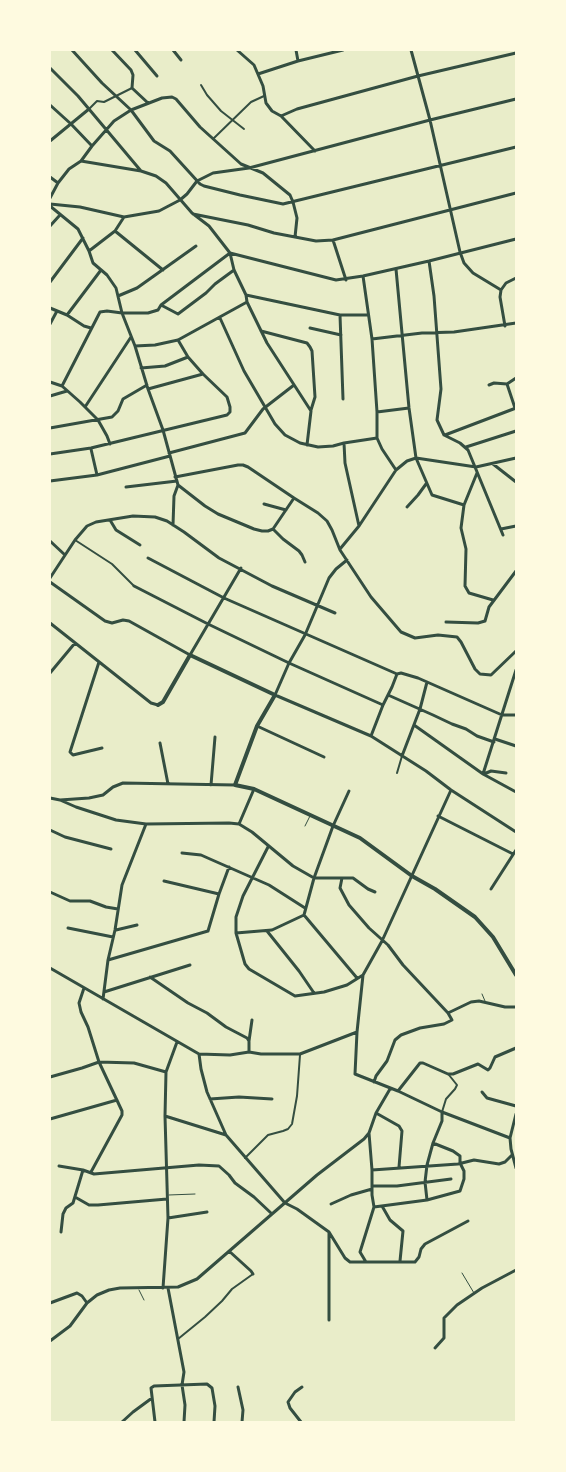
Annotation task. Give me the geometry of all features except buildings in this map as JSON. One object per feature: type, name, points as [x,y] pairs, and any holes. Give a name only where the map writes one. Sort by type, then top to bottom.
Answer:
[{"type":"street","points":[[72,50],[102,83],[131,110],[154,141],[170,151],[197,181],[204,186],[283,204],[516,147]]},
{"type":"street","points":[[112,50],[132,70],[132,88]]},
{"type":"street","points":[[135,50],[157,76]]},
{"type":"street","points":[[173,50],[181,60]]},
{"type":"street","points":[[238,50],[254,65],[263,86],[266,103],[272,111],[281,116],[315,151]]},
{"type":"street","points":[[296,50],[298,61]]},
{"type":"street","points":[[258,74],[298,61],[343,50]]},
{"type":"street","points":[[412,50],[464,263],[472,273],[501,290]]},
{"type":"street","points":[[281,116],[297,109],[418,76],[516,53]]},
{"type":"street","points":[[50,68],[89,109],[141,171]]},
{"type":"street","points":[[201,85],[221,111],[244,129]]},
{"type":"street","points":[[50,140],[97,101],[103,103],[132,88]]},
{"type":"street","points":[[132,88],[148,103]]},
{"type":"street","points":[[213,139],[251,102],[264,96]]},
{"type":"street","points":[[50,198],[58,183],[69,170],[81,161],[114,120],[148,103],[172,97],[176,99],[200,128],[241,164],[264,173],[290,195],[297,218],[295,237]]},
{"type":"street","points":[[50,205],[87,208],[124,217],[159,211],[180,200],[197,181],[212,173],[249,168],[430,120],[516,100]]},
{"type":"street","points":[[50,105],[92,146]]},
{"type":"street","points":[[81,161],[141,171],[156,176],[166,184],[192,214],[209,226],[230,253],[234,270],[260,331],[311,411]]},
{"type":"street","points":[[50,177],[58,183]]},
{"type":"street","points":[[192,214],[316,241],[333,240],[516,193]]},
{"type":"street","points":[[50,205],[78,229],[84,238],[93,263],[112,281],[116,288],[122,313],[163,430],[177,481],[174,496],[173,525]]},
{"type":"street","points":[[50,226],[60,215]]},
{"type":"street","points":[[89,251],[115,231],[124,217]]},
{"type":"street","points":[[115,231],[163,270]]},
{"type":"street","points":[[50,282],[84,238]]},
{"type":"street","points":[[230,253],[326,278],[346,280],[516,239]]},
{"type":"street","points":[[333,240],[346,280]]},
{"type":"street","points":[[118,296],[137,288],[196,246]]},
{"type":"street","points":[[62,386],[100,312],[153,312],[158,310],[161,305],[230,253]]},
{"type":"street","points":[[428,261],[434,296],[441,389],[437,420],[444,435],[466,447],[503,535]]},
{"type":"street","points":[[396,269],[409,408],[416,458],[432,494],[464,505]]},
{"type":"street","points":[[67,315],[101,270]]},
{"type":"street","points":[[161,305],[177,315],[234,270]]},
{"type":"street","points":[[362,276],[372,339],[377,438],[396,470]]},
{"type":"street","points":[[505,326],[500,297],[501,290],[506,283],[516,278]]},
{"type":"street","points":[[246,295],[340,315],[368,315]]},
{"type":"street","points":[[135,346],[155,345],[178,340],[247,302]]},
{"type":"street","points":[[50,308],[91,328]]},
{"type":"street","points":[[50,324],[57,311]]},
{"type":"street","points":[[340,315],[343,399]]},
{"type":"street","points":[[220,318],[244,371],[281,432],[307,445],[318,446],[333,446],[344,442],[377,438]]},
{"type":"street","points":[[372,339],[422,332],[454,332],[516,323]]},
{"type":"street","points":[[310,328],[341,334]]},
{"type":"street","points":[[260,331],[307,343],[310,346],[312,351],[314,397],[307,445]]},
{"type":"street","points":[[85,407],[131,337]]},
{"type":"street","points":[[50,454],[110,444],[227,415],[230,412],[230,407],[227,397],[188,357],[178,340]]},
{"type":"street","points":[[142,368],[165,366],[188,357]]},
{"type":"street","points":[[50,428],[112,417],[118,411],[123,399],[147,387],[203,374]]},
{"type":"street","points":[[489,385],[494,383],[508,384],[516,378]]},
{"type":"street","points":[[50,382],[62,386],[98,420],[110,444]]},
{"type":"street","points":[[444,435],[515,408],[508,384]]},
{"type":"street","points":[[50,481],[97,475],[245,433],[263,409],[294,385]]},
{"type":"street","points":[[50,396],[67,391]]},
{"type":"street","points":[[377,412],[409,408]]},
{"type":"street","points":[[466,447],[516,431]]},
{"type":"street","points":[[344,442],[345,463],[359,526]]},
{"type":"street","points":[[91,448],[97,475]]},
{"type":"street","points":[[340,550],[359,526],[396,470],[407,461],[416,458],[476,467],[516,458]]},
{"type":"street","points":[[493,464],[516,482]]},
{"type":"street","points":[[126,486],[177,481],[244,465],[248,466],[318,513],[327,522],[340,550],[371,597],[401,632],[416,638],[438,635],[457,637],[475,669],[480,674],[491,675],[516,651]]},
{"type":"street","points":[[477,473],[464,505],[461,528],[466,550],[464,586],[469,592],[493,600]]},
{"type":"street","points":[[177,481],[205,506],[218,514],[254,529],[268,531],[274,528],[294,498]]},
{"type":"street","points":[[406,507],[427,483]]},
{"type":"street","points":[[264,504],[286,510]]},
{"type":"street","points":[[50,578],[75,540],[87,526],[96,522],[110,520],[142,516],[155,517],[173,525],[219,558],[272,586],[335,613]]},
{"type":"street","points":[[110,520],[116,530],[140,544]]},
{"type":"street","points":[[501,530],[516,526]]},
{"type":"street","points":[[274,528],[283,539],[299,551],[305,562]]},
{"type":"street","points":[[75,540],[112,564],[134,586],[289,663],[382,705]]},
{"type":"street","points":[[50,541],[65,555]]},
{"type":"street","points":[[148,558],[224,598],[305,635],[399,673],[405,673],[502,715],[516,715]]},
{"type":"street","points":[[235,785],[257,726],[305,635],[330,578],[336,569],[347,560]]},
{"type":"street","points":[[50,623],[151,703],[158,705],[163,702],[241,568]]},
{"type":"street","points":[[446,622],[482,623],[485,621],[488,607],[516,571]]},
{"type":"street","points":[[50,582],[105,621],[112,623],[122,620],[129,621],[190,655],[371,736],[516,832]]},
{"type":"street","points":[[50,673],[75,643]]},
{"type":"street","points":[[99,662],[70,752],[73,755],[102,748]]},
{"type":"street","points":[[483,774],[514,684],[516,670]]},
{"type":"street","points":[[371,736],[382,705],[399,673]]},
{"type":"street","points":[[396,773],[420,708],[427,682]]},
{"type":"street","points":[[388,695],[466,729],[477,736],[516,746]]},
{"type":"street","points":[[414,725],[483,774],[516,792]]},
{"type":"street","points":[[257,726],[324,756]]},
{"type":"street","points":[[211,785],[215,737]]},
{"type":"street","points":[[160,744],[168,784]]},
{"type":"street","points":[[483,774],[491,771],[506,773]]},
{"type":"street","points":[[60,800],[89,798],[103,794],[123,783],[235,785],[254,789],[360,838],[412,876],[475,917],[493,937],[516,975]]},
{"type":"street","points":[[239,824],[254,789]]},
{"type":"street","points":[[451,790],[382,941],[363,975],[355,1074],[398,1091],[442,1112],[510,1138]]},
{"type":"street","points":[[349,791],[333,826],[314,878],[304,915],[357,978]]},
{"type":"street","points":[[50,798],[116,820],[146,824],[239,824],[252,832],[293,866],[314,878],[353,878],[375,892]]},
{"type":"street","points":[[438,816],[513,854]]},
{"type":"street","points":[[103,999],[122,885],[146,824]]},
{"type":"street","points":[[50,830],[111,850]]},
{"type":"street","points":[[268,847],[243,896],[236,917],[236,933],[245,964],[249,969],[295,996],[314,994],[347,985],[363,975]]},
{"type":"street","points":[[491,889],[516,850]]},
{"type":"street","points":[[182,853],[201,855],[229,867],[269,885],[305,908]]},
{"type":"street","points":[[108,960],[208,931],[229,867]]},
{"type":"street","points":[[342,878],[340,888],[349,905],[369,928],[388,945],[403,965],[448,1013],[452,1020],[444,1024],[420,1028],[400,1035],[395,1040],[387,1061],[374,1082]]},
{"type":"street","points":[[164,881],[219,894]]},
{"type":"street","points":[[50,892],[70,901],[90,901],[118,909]]},
{"type":"street","points":[[236,933],[267,931],[304,915]]},
{"type":"street","points":[[115,930],[137,925]]},
{"type":"street","points":[[68,928],[113,937]]},
{"type":"street","points":[[267,931],[299,971],[314,994]]},
{"type":"street","points":[[104,992],[190,965]]},
{"type":"street","points":[[50,968],[199,1054],[230,1055],[249,1052],[261,1054],[300,1054],[357,1032]]},
{"type":"street","points":[[150,977],[249,1041]]},
{"type":"street","points":[[84,988],[79,1003],[81,1012],[88,1027],[99,1062],[122,1111],[122,1115],[91,1172]]},
{"type":"street","points":[[448,1013],[470,1002],[479,1001],[486,1001],[505,1007],[516,1007]]},
{"type":"street","points":[[249,1052],[252,1020]]},
{"type":"street","points":[[163,1288],[168,1218],[165,1116],[166,1072],[177,1042]]},
{"type":"street","points":[[448,1074],[453,1074],[478,1064],[488,1070],[495,1058],[516,1048]]},
{"type":"street","points":[[199,1054],[203,1079],[226,1135],[285,1203],[297,1209],[329,1232],[345,1258],[350,1262],[414,1262],[419,1258],[421,1249],[425,1244],[468,1221]]},
{"type":"street","points":[[245,1158],[268,1135],[288,1129],[292,1124],[297,1096],[300,1054]]},
{"type":"street","points":[[50,1077],[99,1062],[134,1062],[166,1072]]},
{"type":"street","points":[[398,1091],[420,1063],[448,1074],[457,1085],[446,1099],[442,1112],[442,1121],[427,1165],[425,1182],[427,1200]]},
{"type":"street","points":[[50,1342],[70,1326],[87,1303],[97,1295],[120,1288],[168,1288],[185,1285],[197,1279],[317,1174],[364,1139],[369,1133],[376,1113],[390,1089]]},
{"type":"street","points":[[482,1092],[487,1098],[516,1106]]},
{"type":"street","points":[[210,1099],[239,1097],[272,1099]]},
{"type":"street","points":[[50,1119],[118,1100]]},
{"type":"street","points":[[376,1113],[399,1126],[402,1131],[399,1167]]},
{"type":"street","points":[[516,1114],[510,1138],[516,1168]]},
{"type":"street","points":[[165,1116],[226,1135]]},
{"type":"street","points":[[366,1262],[360,1252],[374,1207],[369,1133]]},
{"type":"street","points":[[374,1207],[427,1200],[460,1191],[464,1179],[464,1171],[460,1163],[460,1156],[433,1143]]},
{"type":"street","points":[[372,1170],[460,1163],[474,1160],[500,1164],[512,1155]]},
{"type":"street","points":[[59,1166],[94,1174],[167,1167],[219,1166],[235,1184],[254,1197],[272,1214]]},
{"type":"street","points":[[61,1232],[63,1214],[66,1208],[73,1203],[83,1170]]},
{"type":"street","points":[[331,1204],[372,1188],[451,1179]]},
{"type":"street","points":[[75,1197],[89,1205],[98,1206],[167,1197]]},
{"type":"street","points":[[382,1206],[390,1220],[403,1231],[400,1261]]},
{"type":"street","points":[[168,1218],[207,1212]]},
{"type":"street","points":[[329,1232],[329,1320]]},
{"type":"street","points":[[178,1339],[205,1317],[232,1289],[253,1274],[230,1251]]},
{"type":"street","points":[[435,1348],[444,1338],[444,1318],[457,1305],[516,1270]]},
{"type":"street","points":[[168,1288],[184,1372],[182,1385],[185,1405],[184,1422]]},
{"type":"street","points":[[50,1303],[77,1293],[87,1303]]},
{"type":"street","points":[[155,1422],[151,1388],[154,1386],[207,1384],[210,1386],[215,1406],[214,1422]]},
{"type":"street","points":[[238,1386],[243,1410],[242,1422]]},
{"type":"street","points":[[301,1422],[290,1408],[288,1402],[291,1396],[302,1387]]},
{"type":"street","points":[[122,1422],[152,1398]]},
{"type":"lane","points":[[305,826],[310,816]]},
{"type":"lane","points":[[482,994],[486,1001]]},
{"type":"lane","points":[[167,1197],[195,1194]]},
{"type":"lane","points":[[462,1273],[475,1294]]},
{"type":"lane","points":[[138,1288],[144,1300]]}]
